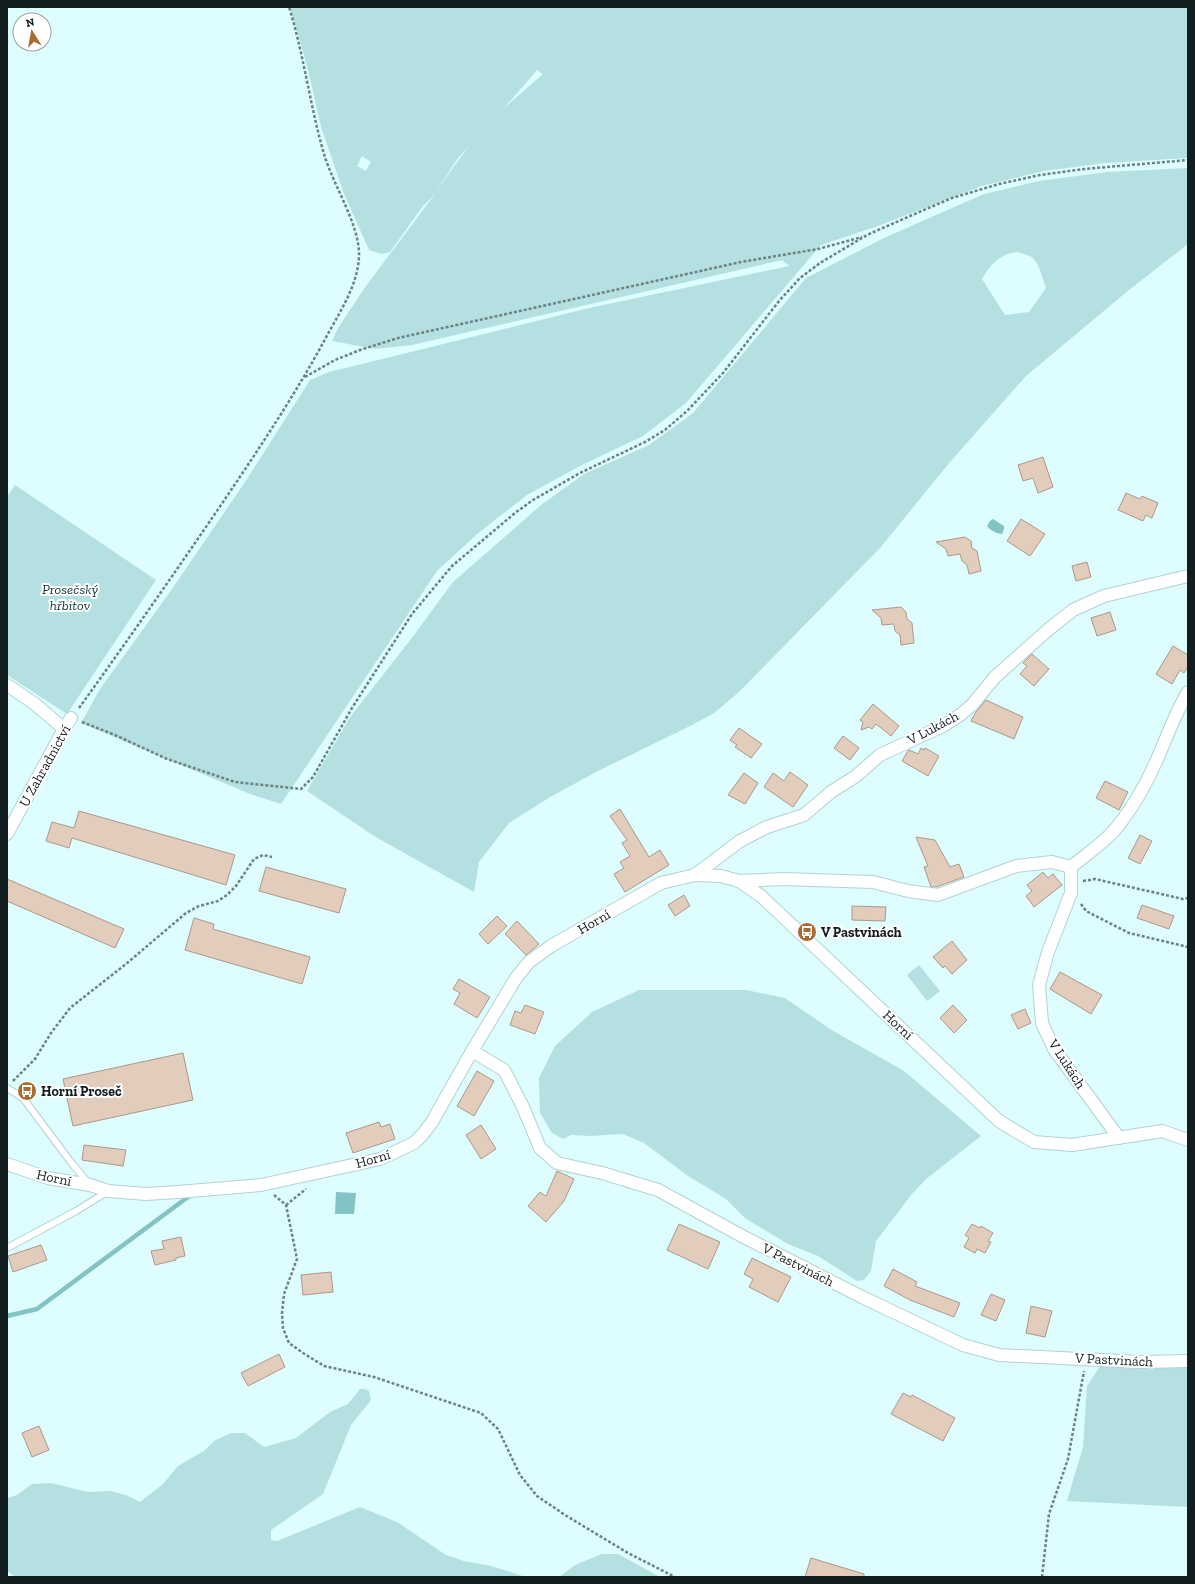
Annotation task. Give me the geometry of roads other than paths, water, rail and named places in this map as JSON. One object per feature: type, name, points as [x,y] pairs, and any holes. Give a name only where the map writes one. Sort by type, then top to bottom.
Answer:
[{"type":"street","name":"V Lukách","points":[[695,875],[740,841],[767,827],[804,815],[831,792],[856,776],[880,755],[943,726],[960,716],[972,705],[995,677],[1049,629],[1073,610],[1104,596],[1188,576]]},
{"type":"street","points":[[7,686],[35,704],[64,729]]},
{"type":"street","points":[[739,881],[784,879],[874,882],[938,895],[1016,866],[1052,862],[1070,867],[1101,842],[1120,824],[1135,802],[1155,765],[1178,707],[1188,692]]},
{"type":"street","name":"U Zahradnictví","points":[[7,834],[71,718]]},
{"type":"street","name":"V Lukách","points":[[1070,867],[1071,888],[1048,952],[1039,985],[1042,1023],[1054,1049],[1119,1138]]},
{"type":"street","name":"Horní","points":[[7,1164],[48,1178],[90,1185],[108,1191],[146,1194],[261,1184],[380,1159],[414,1143],[423,1134],[432,1122],[472,1051],[516,978],[528,962],[551,946],[661,884],[695,875],[721,876],[739,881],[761,896],[999,1121],[1034,1142],[1072,1145],[1162,1131],[1188,1140]]},
{"type":"street","name":"V Pastvinách","points":[[472,1051],[504,1070],[540,1148],[557,1163],[602,1173],[658,1190],[756,1244],[963,1345],[999,1354],[1141,1362],[1188,1361]]},
{"type":"lane","points":[[7,1088],[23,1098],[70,1161],[90,1185]]},
{"type":"lane","points":[[7,1248],[76,1211],[108,1191]]},
{"type":"waterway","points":[[7,1316],[37,1309],[192,1194]]},
{"type":"place","name":"V Pastvinách","points":[[807,932]]},
{"type":"place","name":"Horní Proseč","points":[[27,1091]]},
{"type":"park label","name":"Prosečský hřbitov","points":[[70,598]]}]
